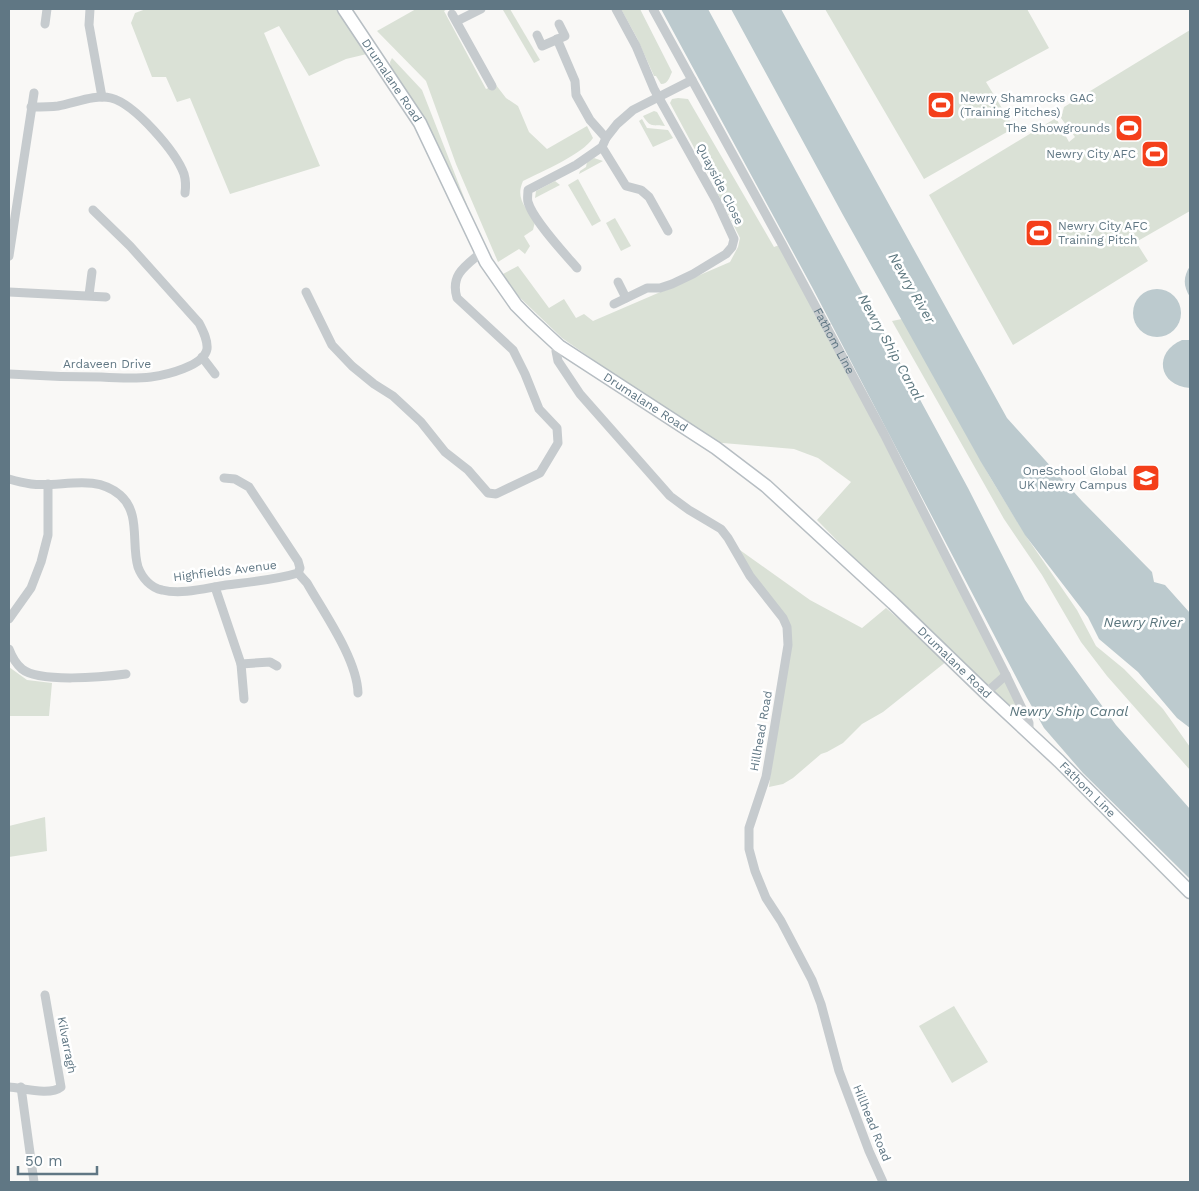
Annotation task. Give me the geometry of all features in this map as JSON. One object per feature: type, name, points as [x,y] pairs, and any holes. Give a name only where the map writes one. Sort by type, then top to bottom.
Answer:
[{"type":"main road","name":"Drumalane Road","points":[[344,9],[420,123],[486,262],[516,305],[543,333],[559,346],[716,448],[766,486],[1029,732]]},
{"type":"main road","name":"Fathom Line","points":[[1029,732],[1190,892]]},
{"type":"street","points":[[45,24],[47,9]]},
{"type":"street","points":[[90,9],[89,26],[102,97]]},
{"type":"street","points":[[481,9],[455,18],[492,86]]},
{"type":"street","name":"Quayside Close","points":[[614,304],[647,288],[660,288],[672,284],[710,265],[732,247],[734,240],[717,202],[658,96],[636,46],[616,9]]},
{"type":"street","name":"Fathom Line","points":[[653,9],[884,434],[1006,675],[1029,723],[1029,732]]},
{"type":"street","points":[[537,35],[542,46],[565,36],[559,24]]},
{"type":"street","points":[[557,39],[575,81],[576,95],[590,120],[606,138]]},
{"type":"street","points":[[577,268],[534,214],[528,201],[528,190],[576,165],[602,147],[606,138],[617,124],[633,110],[692,80]]},
{"type":"street","points":[[9,256],[34,93]]},
{"type":"street","points":[[32,107],[58,106],[102,97],[124,103],[158,135],[184,173],[185,193]]},
{"type":"street","points":[[602,147],[626,186],[641,190],[649,197],[668,231]]},
{"type":"street","points":[[92,210],[130,246],[199,323],[206,338],[207,349],[202,357],[215,374]]},
{"type":"street","points":[[306,292],[332,345],[374,384],[394,396],[421,422],[445,452],[468,470],[488,493],[496,494],[540,473],[558,444],[557,428],[539,410],[513,350],[457,298],[455,281],[463,268],[482,252]]},
{"type":"street","points":[[89,295],[92,272]]},
{"type":"street","points":[[618,282],[626,298]]},
{"type":"street","points":[[9,292],[106,297]]},
{"type":"street","name":"Hillhead Road","points":[[559,346],[556,351],[558,361],[580,394],[670,496],[689,510],[720,528],[750,576],[783,618],[787,627],[788,645],[766,777],[749,828],[749,849],[755,872],[766,898],[781,921],[812,980],[821,1004],[839,1071],[860,1130],[883,1182]]},
{"type":"street","name":"Ardaveen Drive","points":[[9,374],[149,377],[168,374],[202,357]]},
{"type":"street","name":"Highfields Avenue","points":[[9,479],[31,484],[83,482],[109,488],[122,496],[130,511],[135,527],[138,568],[149,585],[160,590],[174,592],[215,587],[298,573],[300,568],[298,561],[248,487],[235,479],[224,478]]},
{"type":"street","points":[[9,619],[31,588],[41,562],[48,534],[48,484]]},
{"type":"street","points":[[298,573],[307,582],[350,660],[357,682],[358,693]]},
{"type":"street","points":[[215,587],[241,664],[244,699]]},
{"type":"street","points":[[9,649],[14,661],[23,670],[38,675],[98,677],[126,674]]},
{"type":"street","points":[[241,664],[270,662],[278,666]]},
{"type":"street","points":[[986,693],[1006,675]]},
{"type":"street","name":"Kilvarragh","points":[[9,1087],[49,1092],[61,1087],[45,995]]},
{"type":"street","points":[[21,1088],[34,1182]]},
{"type":"shaded area","points":[[146,9],[337,9],[371,53],[346,59],[309,76],[279,26],[264,33],[320,166],[230,194],[190,98],[177,102],[166,77],[152,77],[131,23],[135,13]]},
{"type":"shaded area","points":[[416,9],[447,9],[444,11],[486,89],[496,85],[506,98],[518,106],[529,132],[547,149],[587,126],[593,138],[571,156],[523,181],[520,193],[521,198],[535,222],[533,230],[524,236],[530,246],[525,254],[519,249],[498,262],[456,164],[426,81],[377,31]]},
{"type":"shaded area","points":[[510,9],[540,60],[534,63],[503,10]]},
{"type":"shaded area","points":[[621,9],[640,9],[672,72],[665,83],[661,84],[656,76],[654,76],[637,38]]},
{"type":"shaded area","name":"Newry Shamrocks GAC (Training Pitches)","points":[[825,9],[1027,9],[1049,48],[986,82],[1014,128],[924,179]]},
{"type":"shaded area","points":[[1190,30],[1190,211],[1136,242],[1148,261],[1013,345],[929,195],[1056,118],[1069,142],[1075,137],[1061,118],[1064,107]]},
{"type":"shaded area","points":[[392,58],[422,90],[467,209],[436,141],[418,109],[391,70],[390,62]]},
{"type":"shaded area","points":[[672,99],[688,99],[774,247],[782,244],[1029,725],[906,611],[817,520],[851,482],[818,458],[794,449],[711,442],[562,338],[514,292],[503,274],[518,266],[549,308],[564,299],[576,318],[584,314],[593,321],[730,262],[738,247],[740,238],[670,103]]},
{"type":"shaded area","points":[[654,111],[657,112],[665,126],[652,125],[643,116]]},
{"type":"shaded area","points":[[642,119],[647,128],[668,130],[673,138],[653,147],[639,121]]},
{"type":"shaded area","points":[[594,158],[603,161],[579,174],[586,167],[587,162]]},
{"type":"shaded area","points":[[578,179],[601,221],[592,226],[568,185]]},
{"type":"shaded area","points":[[555,181],[560,185],[535,198],[536,191]]},
{"type":"shaded area","points":[[615,218],[631,246],[621,251],[606,223]]},
{"type":"shaded area","points":[[902,319],[990,477],[1028,539],[1077,610],[1096,646],[1124,669],[1163,709],[1190,747],[1190,770],[1107,676],[1081,642],[1042,575],[1004,519],[892,321]]},
{"type":"shaded area","points":[[737,548],[810,600],[862,628],[886,608],[947,661],[883,712],[862,724],[843,743],[821,754],[783,784],[769,787],[788,639],[788,622],[747,571]]},
{"type":"shaded area","points":[[9,667],[27,680],[52,683],[49,716],[9,716]]},
{"type":"shaded area","points":[[45,817],[47,851],[9,857],[9,826]]},
{"type":"shaded area","points":[[954,1006],[988,1062],[952,1083],[919,1026]]},
{"type":"water","name":"Newry Ship Canal","points":[[661,9],[708,9],[968,488],[1025,600],[1116,725],[1190,809],[1190,879],[1083,773],[1044,728],[812,287]]},
{"type":"water","name":"Newry River","points":[[731,9],[781,9],[1007,418],[1082,501],[1152,572],[1154,582],[1165,585],[1190,613],[1190,728],[1177,718],[1138,672],[1099,639],[1088,617],[1025,535],[981,462]]},
{"type":"water","points":[[1190,266],[1190,297],[1185,282]]},
{"type":"water","points":[[1157,289],[1166,291],[1174,296],[1179,304],[1181,313],[1179,322],[1174,330],[1166,335],[1157,337],[1148,335],[1140,330],[1135,322],[1133,313],[1135,304],[1140,296],[1148,291]]},
{"type":"water","points":[[1182,340],[1190,340],[1190,388],[1179,386],[1171,381],[1163,368],[1163,360],[1167,352],[1173,345]]},
{"type":"place","name":"Newry Shamrocks GAC (Training Pitches)","points":[[941,105]]},
{"type":"place","name":"The Showgrounds","points":[[1129,128]]},
{"type":"place","name":"Newry City AFC","points":[[1155,154]]},
{"type":"place","name":"Newry City AFC Training Pitch","points":[[1039,233]]},
{"type":"place","name":"OneSchool Global UK Newry Campus","points":[[1146,478]]}]
